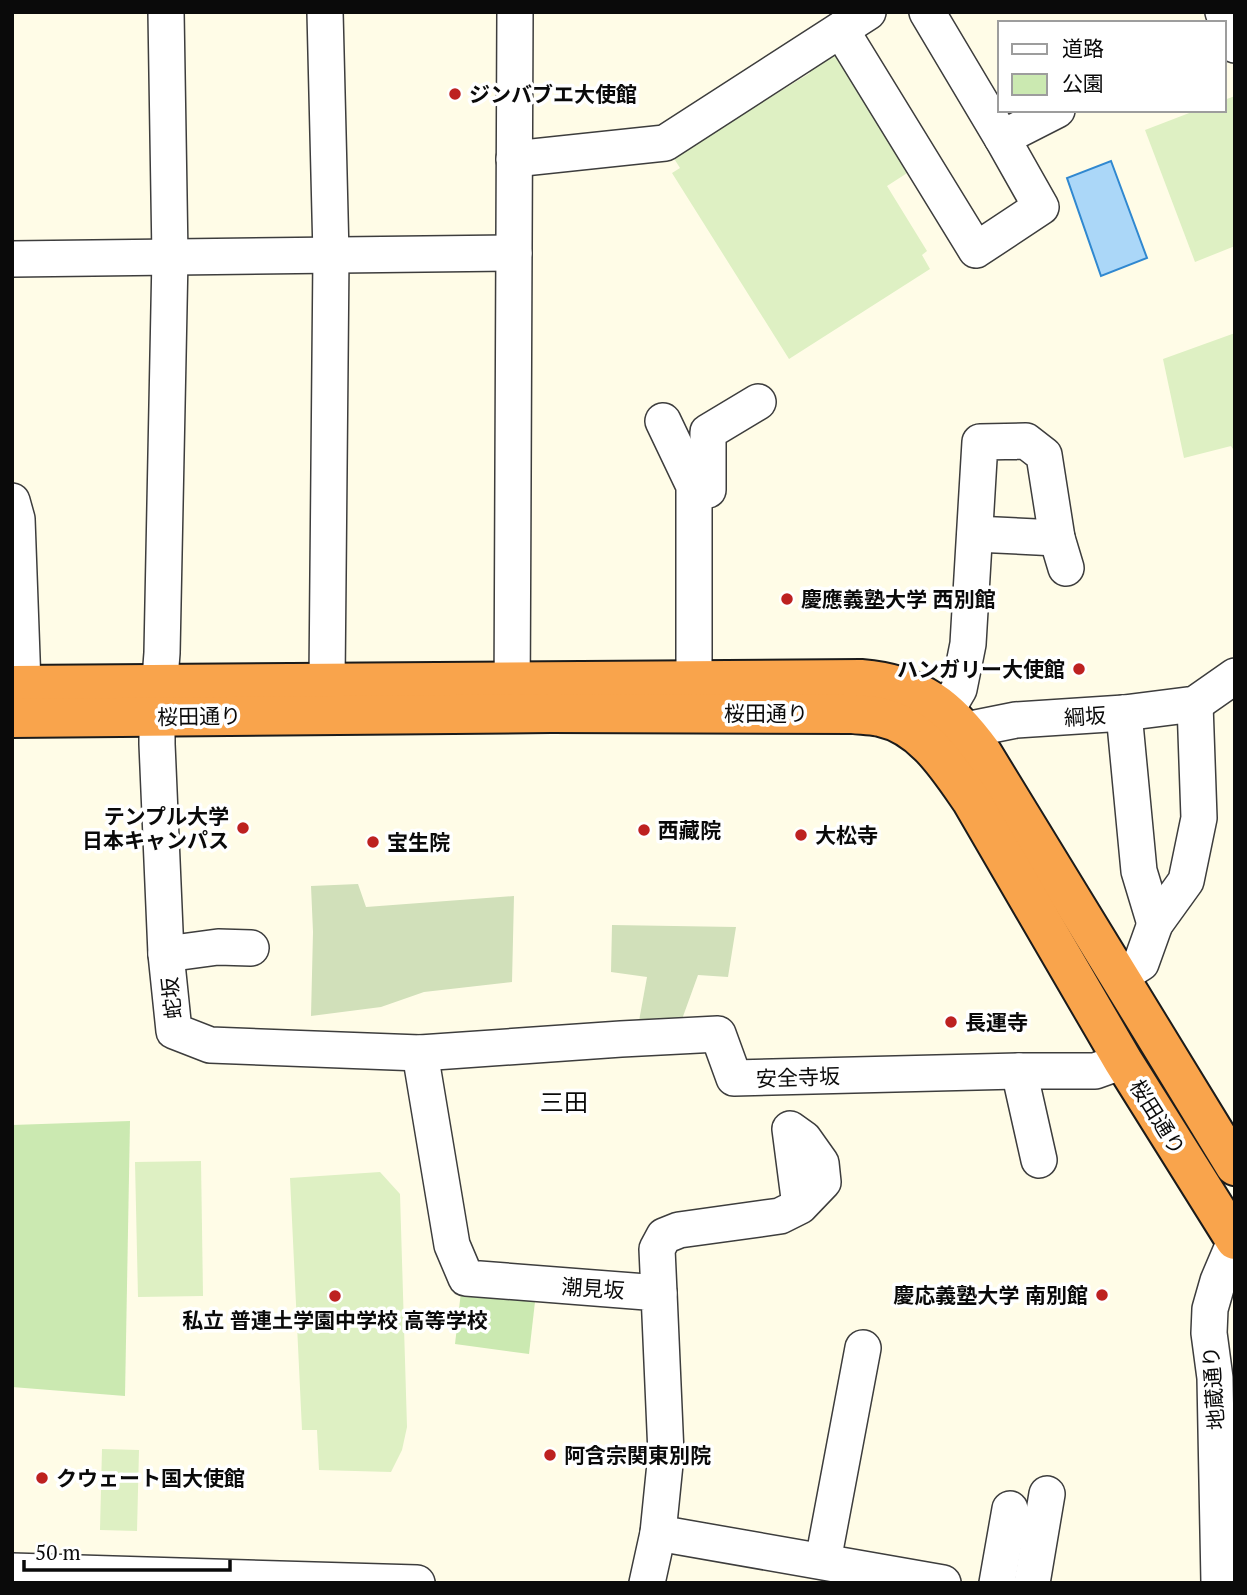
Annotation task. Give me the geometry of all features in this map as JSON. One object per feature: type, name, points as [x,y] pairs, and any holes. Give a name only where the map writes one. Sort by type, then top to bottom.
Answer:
[{"type":"highway","name":"桜田通り","points":[[16,696],[159,700],[512,697],[694,680],[861,679],[904,686],[925,696],[956,720],[983,754],[1235,1166]]},
{"type":"highway","name":"桜田通り","points":[[159,700],[327,682],[512,697],[853,714],[881,717],[907,728],[931,747],[971,800],[1123,1061],[1235,1240]]},
{"type":"street","name":"蛇坂","points":[[166,12],[170,257],[159,700],[166,954],[174,1031],[211,1045],[420,1053]]},
{"type":"street","points":[[325,12],[331,255],[327,682]]},
{"type":"street","points":[[512,697],[515,12]]},
{"type":"street","points":[[514,159],[665,143],[855,21],[976,250],[1041,207],[927,12]]},
{"type":"street","points":[[1223,12],[1235,45]]},
{"type":"street","points":[[1002,138],[1053,112]]},
{"type":"street","points":[[12,259],[514,253]]},
{"type":"street","points":[[708,490],[708,432],[758,402]]},
{"type":"street","points":[[663,421],[695,486],[694,680]]},
{"type":"street","points":[[956,720],[968,644],[980,442],[1026,441],[1044,455],[1061,553],[975,534]]},
{"type":"street","points":[[12,501],[17,519],[16,696]]},
{"type":"street","name":"綱坂","points":[[931,747],[956,720],[1016,720],[1124,713],[1195,704],[1235,676]]},
{"type":"street","points":[[1119,977],[1141,963],[1155,924],[1186,881],[1199,818],[1195,704]]},
{"type":"street","points":[[1124,713],[1139,871],[1155,924]]},
{"type":"street","points":[[166,954],[218,947],[251,948]]},
{"type":"street","name":"安全寺坂","points":[[420,1053],[718,1034],[734,1078],[1018,1070],[1095,1071],[1123,1061]]},
{"type":"street","name":"潮見坂","points":[[420,1053],[452,1245],[466,1278],[659,1293]]},
{"type":"street","points":[[1018,1070],[1039,1160]]},
{"type":"street","points":[[647,1583],[658,1533],[666,1454],[657,1249],[664,1236],[679,1230],[779,1216],[800,1206]]},
{"type":"street","name":"地蔵通り","points":[[1219,1583],[1215,1378],[1209,1333],[1210,1309],[1217,1281],[1235,1240]]},
{"type":"street","points":[[823,1561],[863,1348]]},
{"type":"street","points":[[1032,1583],[1047,1494]]},
{"type":"street","points":[[998,1583],[1010,1509]]},
{"type":"street","points":[[658,1533],[943,1583]]},
{"type":"street","points":[[12,1571],[417,1583]]},
{"type":"green space","points":[[838,41],[915,168],[887,186],[927,251],[922,255],[930,269],[789,359],[672,173],[680,168],[673,157],[810,73],[803,62]]},
{"type":"green space","points":[[1235,96],[1235,246],[1195,262],[1145,130],[1192,112],[1226,112],[1226,99]]},
{"type":"green space","points":[[1235,333],[1235,452],[1231,446],[1184,458],[1163,359]]},
{"type":"green space","points":[[358,884],[366,907],[514,896],[512,982],[424,992],[381,1007],[311,1016],[311,886]]},
{"type":"green space","points":[[612,925],[736,927],[728,977],[698,975],[681,1022],[639,1021],[647,977],[611,972]]},
{"type":"green space","points":[[130,1121],[125,1396],[12,1387],[12,1125]]},
{"type":"green space","points":[[201,1161],[203,1296],[138,1297],[135,1162]]},
{"type":"green space","points":[[380,1172],[400,1194],[407,1427],[402,1450],[391,1472],[319,1470],[317,1430],[302,1430],[290,1178]]},
{"type":"green space","points":[[462,1283],[536,1293],[529,1354],[455,1344]]},
{"type":"green space","points":[[102,1449],[139,1450],[137,1531],[100,1530]]},
{"type":"water","points":[[1111,161],[1147,258],[1101,276],[1067,178]]},
{"type":"place","name":"ジンバブエ大使館","points":[[455,94]]},
{"type":"place","name":"慶應義塾大学 西別館","points":[[787,599]]},
{"type":"place","name":"ハンガリー大使館","points":[[1079,669]]},
{"type":"place","name":"テンプル大学 日本キャンパス","points":[[243,828]]},
{"type":"place","name":"西藏院","points":[[644,830]]},
{"type":"place","name":"大松寺","points":[[801,835]]},
{"type":"place","name":"宝生院","points":[[373,842]]},
{"type":"place","name":"長運寺","points":[[951,1022]]},
{"type":"place","name":"慶応義塾大学 南別館","points":[[1102,1295]]},
{"type":"place","name":"私立 普連土学園中学校 高等学校","points":[[335,1296]]},
{"type":"place","name":"阿含宗関東別院","points":[[550,1455]]},
{"type":"place","name":"クウェート国大使館","points":[[42,1478]]},
{"type":"district","name":"三田","points":[[564,1102]]}]
